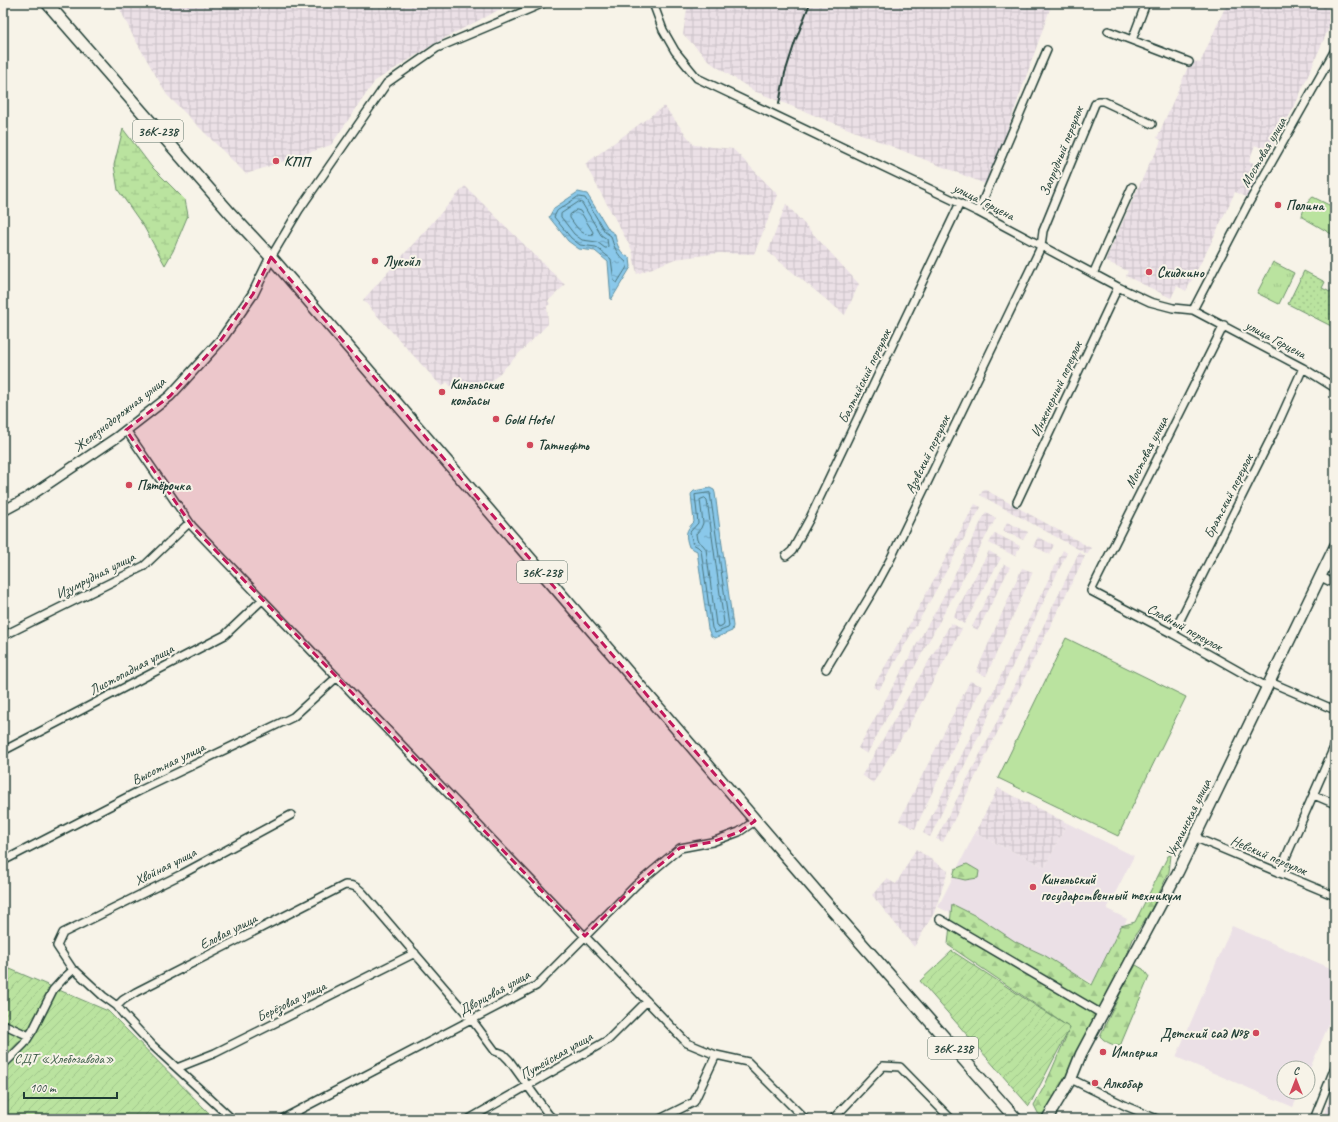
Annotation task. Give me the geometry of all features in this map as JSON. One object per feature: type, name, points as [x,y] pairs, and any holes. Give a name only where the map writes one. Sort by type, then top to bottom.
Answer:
[{"type":"main road","name":"36К-238","points":[[47,3],[230,213],[271,257],[813,888],[1016,1119]]},
{"type":"main road","name":"Украинская улица","points":[[1047,1119],[1071,1079],[1102,1014],[1178,872],[1335,546]]},
{"type":"street","points":[[271,257],[299,210],[387,83],[437,48],[544,3]]},
{"type":"street","name":"улица Герцена","points":[[653,3],[663,30],[675,51],[697,78],[960,203],[1118,288],[1150,302],[1173,308],[1192,310],[1224,325],[1303,368],[1335,388]]},
{"type":"street","points":[[1132,40],[1146,3]]},
{"type":"street","points":[[1108,31],[1189,62]]},
{"type":"street","points":[[978,212],[1047,50]]},
{"type":"street","name":"Мостовая улица","points":[[1192,310],[1247,206],[1335,50]]},
{"type":"street","name":"Запрудный переулок","points":[[1041,246],[1043,231],[1095,104],[1098,101],[1103,102],[1152,124]]},
{"type":"street","points":[[1093,274],[1132,187]]},
{"type":"street","name":"Балтийский переулок","points":[[786,556],[792,551],[810,518],[960,203]]},
{"type":"street","name":"Азовский переулок","points":[[826,669],[890,560],[1041,246]]},
{"type":"street","name":"Железнодорожная улица","points":[[3,511],[27,498],[126,430],[170,396],[221,340],[253,294],[271,257]]},
{"type":"street","name":"Инженерный переулок","points":[[1017,502],[1118,288]]},
{"type":"street","name":"Мостовая улица","points":[[1091,591],[1224,325]]},
{"type":"street","name":"Братский переулок","points":[[1173,634],[1276,428],[1303,368]]},
{"type":"street","points":[[126,430],[189,523],[687,1043],[716,1055],[748,1062],[806,1119]]},
{"type":"street","name":"Изумрудная улица","points":[[3,636],[144,566],[189,523]]},
{"type":"street","points":[[1321,577],[1335,584]]},
{"type":"street","name":"Славный переулок","points":[[1091,591],[1269,684],[1335,710]]},
{"type":"street","name":"Листопадная улица","points":[[3,751],[225,634],[262,600]]},
{"type":"street","name":"Высотная улица","points":[[3,861],[138,791],[293,717],[337,677]]},
{"type":"street","points":[[1279,873],[1335,745]]},
{"type":"street","points":[[1314,795],[1335,804]]},
{"type":"street","name":"Хвойная улица","points":[[73,970],[57,946],[63,933],[114,906],[182,874],[291,815]]},
{"type":"street","name":"Дворцовая улица","points":[[282,1119],[536,986],[636,885],[680,848],[712,842],[739,832],[755,820]]},
{"type":"street","name":"Невский переулок","points":[[1194,837],[1335,896]]},
{"type":"street","name":"Еловая улица","points":[[117,1006],[123,1000],[136,992],[345,885],[353,885],[357,887],[415,953]]},
{"type":"street","points":[[940,919],[1102,1014]]},
{"type":"street","points":[[415,953],[472,1020],[495,1051],[503,1054],[509,1060],[553,1119]]},
{"type":"street","name":"Берёзовая улица","points":[[177,1068],[215,1053],[415,953]]},
{"type":"street","points":[[3,1065],[24,1044],[53,990],[73,970],[117,1006],[152,1045],[232,1119]]},
{"type":"street","name":"Путейская улица","points":[[469,1119],[528,1087],[608,1040],[647,1001]]},
{"type":"street","points":[[3,1024],[29,1036]]},
{"type":"street","points":[[660,1119],[694,1102],[716,1055]]},
{"type":"street","points":[[833,1119],[883,1066],[900,1067],[951,1119]]},
{"type":"street","points":[[1314,1119],[1335,1067]]},
{"type":"street","points":[[1071,1079],[1128,1107],[1157,1119]]},
{"type":"highlighted area","points":[[271,257],[750,814],[755,821],[739,832],[712,842],[680,848],[636,885],[585,936],[192,526],[126,430],[170,396],[221,340],[253,294]]},
{"type":"shaded area","points":[[117,3],[508,3],[508,5],[439,41],[375,81],[331,145],[246,174],[167,95],[132,34]]},
{"type":"shaded area","points":[[688,3],[1052,3],[988,185],[754,91],[711,63],[683,34]]},
{"type":"shaded area","points":[[1227,3],[1323,3],[1335,8],[1335,14],[1296,103],[1270,152],[1255,145],[1249,161],[1262,167],[1247,197],[1235,192],[1186,291],[1177,286],[1171,298],[1126,276],[1128,271],[1105,261],[1150,162],[1157,151],[1161,140],[1157,138],[1191,60],[1200,63]]},
{"type":"shaded area","points":[[664,106],[694,145],[733,149],[778,195],[754,254],[719,253],[675,259],[637,274],[632,250],[585,164]]},
{"type":"shaded area","points":[[465,186],[565,285],[548,301],[550,304],[547,306],[548,324],[483,390],[451,387],[447,382],[442,387],[363,300]]},
{"type":"shaded area","points":[[786,204],[859,284],[845,315],[768,252]]},
{"type":"shaded area","points":[[984,489],[1091,548],[1087,554],[980,495]]},
{"type":"shaded area","points":[[975,504],[981,507],[930,601],[879,690],[873,687],[908,627]]},
{"type":"shaded area","points":[[986,512],[996,518],[867,754],[858,748],[939,605]]},
{"type":"shaded area","points":[[1007,522],[1028,532],[1023,540],[1003,531]]},
{"type":"shaded area","points":[[995,533],[1020,546],[1015,556],[989,543]]},
{"type":"shaded area","points":[[1038,537],[1054,545],[1049,554],[1033,546]]},
{"type":"shaded area","points":[[1063,550],[1067,553],[930,837],[923,833]]},
{"type":"shaded area","points":[[989,551],[1001,558],[964,624],[953,617]]},
{"type":"shaded area","points":[[1079,552],[1085,556],[943,842],[936,839],[1001,714]]},
{"type":"shaded area","points":[[1004,564],[1010,567],[978,630],[972,627]]},
{"type":"shaded area","points":[[1022,568],[1033,572],[986,676],[976,672]]},
{"type":"shaded area","points":[[951,623],[962,629],[907,729],[873,783],[862,775]]},
{"type":"shaded area","points":[[970,681],[982,686],[915,829],[899,821]]},
{"type":"shaded area","points":[[998,788],[1067,823],[1045,867],[975,833]]},
{"type":"shaded area","name":"Кинельский государственный техникум","points":[[1067,823],[1134,856],[1107,909],[1127,919],[1095,984],[938,907],[975,833],[1045,867]]},
{"type":"shaded area","points":[[916,849],[948,871],[934,913],[914,947],[872,895],[887,879],[896,884]]},
{"type":"shaded area","name":"Детский сад №8","points":[[1232,926],[1335,970],[1335,1010],[1314,1060],[1276,1060],[1276,1100],[1176,1057]]},
{"type":"shaded area","points":[[1335,1085],[1335,1119],[1322,1119]]},
{"type":"shaded area","name":"Детский сад №8","points":[[1277,1100],[1296,1100],[1293,1107]]},
{"type":"green space","points":[[123,129],[151,166],[185,200],[188,215],[173,251],[165,265],[144,227],[118,190],[114,165]]},
{"type":"green space","points":[[1313,197],[1335,208],[1335,236],[1302,217],[1306,206]]},
{"type":"green space","points":[[1273,262],[1294,273],[1279,304],[1257,293]]},
{"type":"green space","points":[[1304,271],[1325,282],[1322,288],[1330,292],[1333,286],[1335,287],[1335,328],[1288,304]]},
{"type":"green space","points":[[1066,638],[1186,697],[1118,836],[998,778]]},
{"type":"green space","points":[[1171,855],[1169,872],[1152,908],[1133,939],[1124,962],[1047,1119],[1041,1119],[1034,1105],[1046,1083],[1070,1028],[948,945],[952,904],[980,918],[1016,942],[1044,955],[1092,985],[1121,926],[1135,922],[1168,856]]},
{"type":"green space","points":[[967,864],[979,871],[978,878],[965,880],[953,877],[955,869]]},
{"type":"green space","points":[[952,951],[1070,1028],[1029,1106],[920,981]]},
{"type":"green space","points":[[1136,965],[1143,969],[1149,977],[1120,1046],[1114,1045],[1106,1042],[1100,1036],[1126,982]]},
{"type":"green space","name":"СДТ «Хлебозавода»","points":[[3,966],[108,1011],[215,1119],[3,1119]]},
{"type":"water","points":[[578,192],[587,194],[609,230],[615,234],[616,241],[621,251],[630,258],[631,267],[611,300],[608,262],[595,251],[579,249],[568,241],[549,217],[554,208]]},
{"type":"water","points":[[710,488],[714,490],[715,493],[733,626],[732,631],[715,638],[711,636],[708,629],[697,551],[689,547],[686,536],[687,531],[694,522],[691,494],[694,491]]},
{"type":"railway","points":[[779,104],[785,73],[810,3]]},
{"type":"place","name":"КПП","points":[[276,161]]},
{"type":"place","name":"Полина","points":[[1278,205]]},
{"type":"place","name":"Лукойл","points":[[375,261]]},
{"type":"place","name":"Скидкино","points":[[1149,272]]},
{"type":"place","name":"Кинельские колбасы","points":[[442,392]]},
{"type":"place","name":"Gold Hotel","points":[[496,419]]},
{"type":"place","name":"Татнефть","points":[[530,445]]},
{"type":"place","name":"Пятёрочка","points":[[129,485]]},
{"type":"place","name":"Кинельский государственный техникум","points":[[1033,887]]},
{"type":"place","name":"Детский сад №8","points":[[1256,1033]]},
{"type":"place","name":"Империя","points":[[1103,1052]]},
{"type":"place","name":"Алкобар","points":[[1095,1083]]}]
